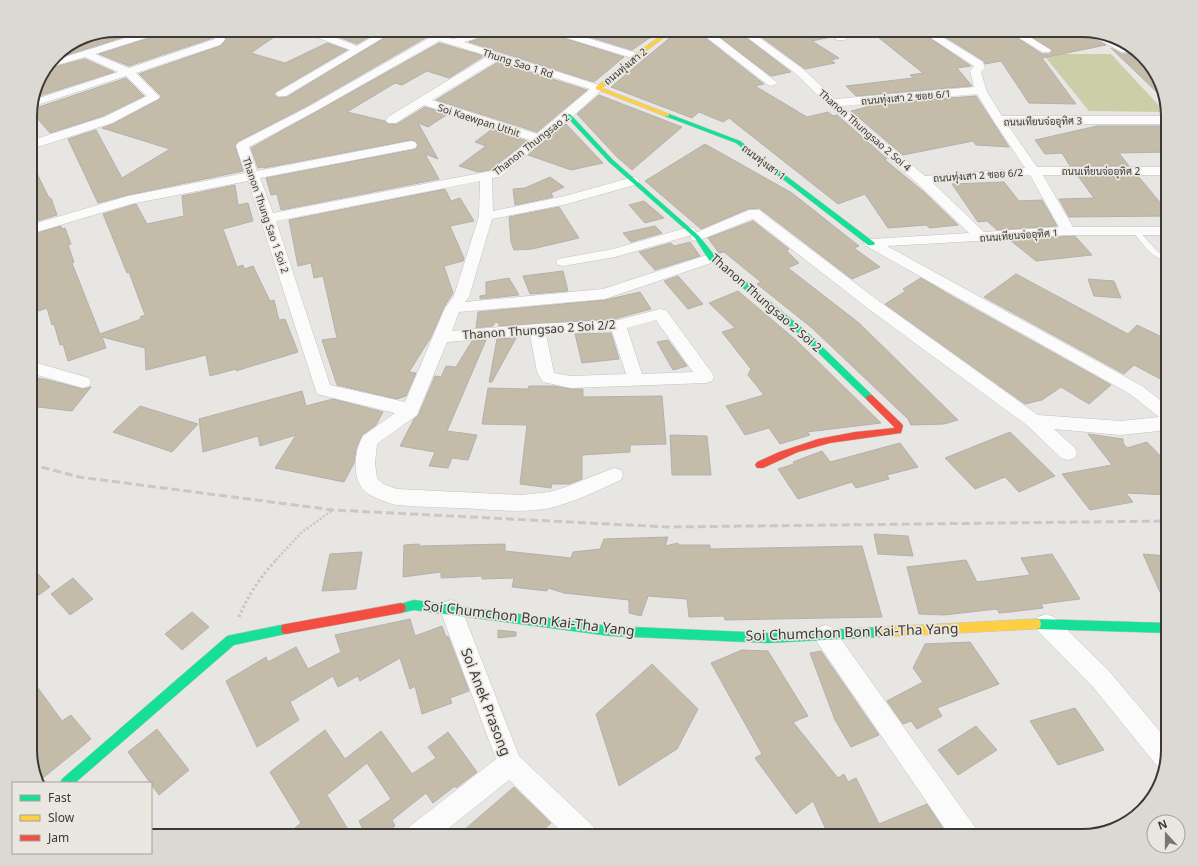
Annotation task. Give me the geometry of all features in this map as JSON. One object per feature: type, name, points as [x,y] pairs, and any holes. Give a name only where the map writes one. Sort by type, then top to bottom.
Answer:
[{"type":"street","points":[[58,63],[139,37]]},
{"type":"street","points":[[39,102],[216,43],[220,40],[219,37]]},
{"type":"street","points":[[324,37],[357,48]]},
{"type":"street","points":[[282,94],[378,37]]},
{"type":"street","name":"Thung Sao 1 Rd","points":[[438,37],[598,88]]},
{"type":"street","name":"Thanon Thung Sao 1 Soi 2","points":[[411,410],[323,390],[268,218],[242,146],[318,106],[438,37]]},
{"type":"street","points":[[452,42],[469,37]]},
{"type":"street","points":[[574,37],[636,56]]},
{"type":"street","name":"ถนนทุ่งเสา 2","points":[[598,88],[636,56],[662,37]]},
{"type":"street","points":[[712,37],[772,83]]},
{"type":"street","name":"Thanon Thungsao 2 Soi 4","points":[[752,37],[799,71],[832,104],[922,180],[982,238]]},
{"type":"street","points":[[936,37],[980,64],[980,68],[975,71],[975,75],[981,90],[999,120]]},
{"type":"street","points":[[1023,37],[1046,50]]},
{"type":"street","points":[[1116,45],[1126,50]]},
{"type":"street","points":[[37,143],[108,120],[154,97],[128,72],[87,54]]},
{"type":"street","points":[[392,120],[496,56]]},
{"type":"street","name":"Thanon Thungsao 2","points":[[411,410],[453,308],[461,297],[486,216],[486,176],[494,174],[537,138],[568,115],[598,88]]},
{"type":"street","name":"ถนนทุ่งเสา 1","points":[[598,88],[738,142],[871,243]]},
{"type":"street","name":"ถนนทุ่งเสา 2 ซอย 6/1","points":[[832,104],[981,90]]},
{"type":"street","name":"Soi Kaewpan Uthit","points":[[422,101],[537,138]]},
{"type":"street","name":"Thanon Thungsao 2 Soi 2","points":[[568,115],[611,161],[693,234],[712,258],[804,334],[899,426],[898,431],[846,436],[791,451],[760,465]]},
{"type":"street","name":"ถนนเทียนจ่ออุทิศ 3","points":[[999,120],[1161,120]]},
{"type":"street","name":"ถนนเทียนจ่ออุทิศ 3","points":[[999,120],[1034,171],[1068,231]]},
{"type":"street","points":[[37,228],[128,200],[411,144]]},
{"type":"street","name":"ถนนทุ่งเสา 2 ซอย 6/2","points":[[922,180],[1034,171]]},
{"type":"street","name":"ถนนเทียนจ่ออุทิศ 2","points":[[1034,171],[1161,171]]},
{"type":"street","points":[[268,218],[486,176]]},
{"type":"street","points":[[486,216],[567,200],[633,181]]},
{"type":"street","points":[[563,262],[615,253],[693,234],[754,213],[875,306],[1034,421],[1068,453]]},
{"type":"street","name":"ถนนเทียนจ่ออุทิศ 1","points":[[871,243],[982,238],[1068,231],[1161,231]]},
{"type":"street","points":[[871,243],[1136,390],[1161,410]]},
{"type":"street","points":[[453,308],[605,294],[712,258]]},
{"type":"street","name":"Thanon Thungsao 2 Soi 2/2","points":[[441,337],[537,329],[618,325],[660,314],[706,377],[636,380]]},
{"type":"street","points":[[537,329],[545,372],[549,378],[570,382],[636,380],[618,325]]},
{"type":"street","points":[[37,368],[83,382]]},
{"type":"street","points":[[411,410],[369,441],[365,457],[367,473],[371,484],[382,491],[397,496],[521,503],[535,502],[567,495],[614,475]]},
{"type":"street","points":[[1034,421],[1121,428],[1161,424]]},
{"type":"street","name":"Soi Chumchon Bon Kai-Tha Yang","points":[[231,640],[414,605],[610,631],[768,638],[1046,624],[1161,628]]},
{"type":"street","name":"Soi Anek Prasong","points":[[451,610],[510,764],[578,829]]},
{"type":"street","points":[[1046,624],[1101,679],[1161,751]]},
{"type":"street","points":[[825,635],[961,829]]},
{"type":"street","points":[[67,782],[231,640]]},
{"type":"street","points":[[427,829],[510,764]]},
{"type":"lane","points":[[1136,231],[1152,250],[1161,257]]},
{"type":"path","points":[[231,640],[244,605],[264,573],[302,532],[333,510]]},
{"type":"green space","points":[[1043,54],[1111,54],[1160,107],[1161,112],[1089,111]]},
{"type":"building","points":[[124,37],[66,55],[81,45],[91,41]]},
{"type":"building","points":[[152,37],[213,38],[129,66],[99,54]]},
{"type":"building","points":[[225,37],[274,37],[251,53],[285,63],[327,43],[347,50],[277,91],[274,94],[278,98],[287,97],[386,37],[425,38],[307,106],[237,142],[235,146],[243,171],[128,195],[98,203],[68,139],[96,130],[122,178],[170,149],[102,128],[113,124],[161,98],[161,96],[139,74],[220,46],[226,40]]},
{"type":"building","points":[[339,37],[369,37],[357,44]]},
{"type":"building","points":[[484,37],[560,37],[624,57],[594,82],[469,42]]},
{"type":"building","points":[[590,37],[651,37],[632,50]]},
{"type":"building","points":[[671,37],[704,37],[764,84],[755,86],[807,117],[828,112],[833,116],[837,115],[887,159],[884,159],[924,192],[958,225],[930,228],[926,225],[888,228],[865,194],[838,204],[729,118],[723,122],[699,112],[692,118],[611,87]]},
{"type":"building","points":[[719,37],[745,37],[791,72],[771,76]]},
{"type":"building","points":[[762,37],[831,37],[812,41],[839,58],[831,60],[835,63],[805,69]]},
{"type":"building","points":[[878,37],[928,37],[971,66],[957,68],[972,86],[856,96],[846,86],[913,78],[910,75],[923,73]]},
{"type":"building","points":[[945,37],[1016,37],[1042,54],[1050,54],[1052,50],[1032,37],[1087,37],[1095,39],[1106,45],[1042,58],[1076,104],[1029,103],[1001,61],[985,64],[984,61]]},
{"type":"building","points":[[439,43],[484,56],[449,78],[427,71],[402,85],[395,83],[347,112],[385,121],[388,124],[397,124],[425,107],[448,114],[428,127],[418,123],[438,159],[425,154],[439,179],[281,210],[277,194],[271,195],[266,178],[416,149],[418,144],[411,140],[264,168],[258,168],[251,148]]},
{"type":"building","points":[[1111,48],[1122,54],[1130,53],[1138,60],[1148,72],[1157,93]]},
{"type":"building","points":[[85,59],[114,72],[40,96],[45,81],[54,67]]},
{"type":"building","points":[[498,62],[587,90],[537,132],[436,100]]},
{"type":"building","points":[[126,78],[144,96],[103,116],[50,133],[37,118],[38,107]]},
{"type":"building","points":[[599,95],[682,127],[632,170],[617,157],[577,114]]},
{"type":"building","points":[[976,96],[1009,147],[976,145],[973,141],[903,155],[851,111],[867,107],[865,105]]},
{"type":"building","points":[[566,124],[603,163],[571,170],[528,155]]},
{"type":"building","points":[[1097,126],[1161,126],[1161,152],[1119,153],[1129,166],[1070,166],[1062,153],[1045,154],[1035,140]]},
{"type":"building","points":[[492,129],[527,141],[490,170],[478,172],[459,166],[486,146],[475,142]]},
{"type":"building","points":[[705,144],[792,193],[859,246],[854,248],[880,267],[852,279],[759,208],[748,209],[701,229],[645,181]]},
{"type":"building","points":[[37,173],[49,198],[51,198],[57,215],[37,221]]},
{"type":"building","points":[[1078,176],[1138,176],[1161,204],[1161,216],[1069,217],[1059,199],[1094,198]]},
{"type":"building","points":[[550,177],[564,187],[551,193],[553,197],[515,205],[513,189],[525,188]]},
{"type":"building","points":[[1004,182],[1019,201],[1042,200],[1057,226],[997,230],[987,221],[978,222],[952,184]]},
{"type":"building","points":[[235,185],[238,205],[248,203],[253,221],[223,229],[237,267],[243,265],[244,269],[253,266],[270,301],[274,300],[279,320],[285,319],[298,352],[236,371],[236,369],[210,376],[206,355],[146,370],[145,348],[102,337],[106,348],[68,361],[63,344],[60,345],[54,324],[52,325],[47,308],[37,312],[37,233],[61,226],[62,229],[65,228],[71,244],[68,245],[74,262],[72,263],[100,334],[141,319],[140,317],[145,315],[129,272],[127,273],[103,214],[136,204],[147,224],[184,216],[182,196]]},
{"type":"building","points":[[445,189],[451,201],[460,198],[474,221],[450,226],[464,258],[463,261],[444,266],[453,293],[444,307],[431,337],[409,372],[416,373],[406,396],[397,399],[337,385],[322,340],[337,338],[323,276],[314,278],[311,263],[298,266],[289,220]]},
{"type":"building","points":[[644,201],[664,218],[645,223],[629,205]]},
{"type":"building","points":[[559,207],[579,238],[532,249],[514,250],[511,242],[509,217]]},
{"type":"building","points":[[753,221],[789,249],[787,251],[799,263],[788,268],[859,323],[958,420],[944,424],[911,425],[908,419],[812,328],[757,284],[761,282],[724,252],[719,253],[708,238]]},
{"type":"building","points":[[655,226],[662,233],[631,242],[623,233]]},
{"type":"building","points":[[1075,236],[1092,255],[1036,261],[1010,240]]},
{"type":"building","points":[[690,242],[700,256],[655,270],[639,252],[671,243],[674,246]]},
{"type":"building","points":[[563,271],[568,291],[530,294],[523,276]]},
{"type":"building","points":[[1016,274],[1128,334],[1137,325],[1161,337],[1161,379],[1134,365],[1124,374],[984,297]]},
{"type":"building","points":[[678,276],[703,304],[688,309],[664,281]]},
{"type":"building","points":[[509,278],[519,295],[480,299],[480,296],[486,295],[486,282]]},
{"type":"building","points":[[921,278],[1111,385],[1089,404],[1061,387],[1042,400],[1025,404],[885,304],[906,291],[903,289]]},
{"type":"building","points":[[1088,279],[1114,281],[1121,298],[1094,296]]},
{"type":"building","points":[[738,291],[796,340],[881,423],[807,432],[810,435],[780,444],[769,428],[745,435],[726,406],[764,395],[748,375],[751,369],[722,332],[735,328],[709,303]]},
{"type":"building","points":[[640,292],[651,309],[614,319],[499,326],[499,323],[495,322],[493,326],[476,328],[478,312],[605,300]]},
{"type":"building","points":[[611,333],[619,359],[582,363],[575,334]]},
{"type":"building","points":[[516,338],[492,382],[489,382],[497,339]]},
{"type":"building","points":[[486,340],[447,431],[477,435],[468,460],[452,458],[448,468],[429,466],[435,452],[400,446],[414,419],[418,416],[435,376],[441,377],[446,366],[456,367],[472,341]]},
{"type":"building","points":[[668,340],[687,366],[673,370],[657,342]]},
{"type":"building","points":[[37,378],[83,389],[91,387],[72,411],[37,407]]},
{"type":"building","points":[[529,386],[553,386],[583,389],[583,397],[662,396],[666,444],[630,445],[630,452],[582,455],[582,479],[569,484],[552,484],[551,488],[520,484],[527,425],[482,424],[488,388],[528,389]]},
{"type":"building","points":[[302,391],[306,406],[333,399],[383,412],[376,425],[362,435],[356,449],[354,463],[344,482],[275,468],[296,435],[260,446],[258,436],[203,452],[199,419]]},
{"type":"building","points":[[140,406],[198,424],[172,452],[113,432]]},
{"type":"building","points":[[1010,432],[1055,476],[1019,492],[1005,477],[975,489],[945,458]]},
{"type":"building","points":[[1088,434],[1123,439],[1123,443],[1127,448],[1147,442],[1161,457],[1161,495],[1126,493],[1133,502],[1090,510],[1062,474],[1112,465]]},
{"type":"building","points":[[670,435],[707,436],[711,475],[672,475]]},
{"type":"building","points":[[900,443],[918,467],[887,475],[889,479],[856,488],[852,482],[798,499],[778,469],[794,464],[793,462],[822,451],[830,462]]},
{"type":"building","points":[[874,534],[908,536],[913,556],[878,554]]},
{"type":"building","points":[[668,537],[665,546],[678,543],[678,545],[710,545],[710,549],[862,546],[882,617],[725,620],[724,616],[689,617],[687,599],[648,596],[641,616],[629,613],[629,600],[564,593],[548,588],[547,591],[512,587],[514,578],[482,579],[482,576],[441,578],[441,572],[403,577],[404,545],[505,544],[505,551],[571,558],[573,552],[600,549],[604,539]]},
{"type":"building","points":[[362,552],[356,589],[322,591],[330,554]]},
{"type":"building","points":[[1052,554],[1080,599],[1041,604],[1043,608],[1010,612],[999,613],[997,609],[944,615],[919,614],[907,567],[966,560],[977,582],[1030,575],[1021,558]]},
{"type":"building","points":[[1143,554],[1161,555],[1161,594]]},
{"type":"building","points":[[37,573],[50,587],[37,596]]},
{"type":"building","points":[[73,578],[93,599],[70,615],[51,594]]},
{"type":"building","points":[[192,612],[209,627],[182,650],[165,634]]},
{"type":"building","points":[[410,619],[415,636],[442,626],[446,637],[448,636],[469,691],[450,698],[452,703],[422,714],[415,686],[410,689],[400,658],[360,681],[358,676],[338,687],[333,676],[290,702],[299,720],[257,747],[226,681],[266,657],[268,662],[296,647],[308,669],[341,652],[335,635]]},
{"type":"building","points":[[498,630],[516,632],[516,636],[498,638]]},
{"type":"building","points":[[970,642],[999,684],[937,708],[942,716],[917,729],[911,721],[903,724],[887,701],[923,682],[913,668],[925,644]]},
{"type":"building","points":[[742,650],[768,651],[808,716],[793,722],[838,778],[844,774],[848,782],[856,778],[879,824],[927,804],[943,829],[848,829],[847,827],[842,829],[826,829],[813,801],[796,814],[755,758],[762,754],[711,663]]},
{"type":"building","points":[[821,651],[879,735],[851,747],[835,720],[810,653]]},
{"type":"building","points":[[652,664],[698,709],[677,749],[619,786],[596,714]]},
{"type":"building","points":[[37,687],[62,721],[71,715],[91,739],[42,778],[37,755]]},
{"type":"building","points":[[1075,708],[1104,750],[1058,765],[1030,721]]},
{"type":"building","points":[[976,726],[997,750],[958,775],[938,750]]},
{"type":"building","points":[[157,729],[189,770],[159,795],[152,785],[152,782],[150,782],[128,752]]},
{"type":"building","points":[[325,730],[345,759],[381,731],[412,774],[436,758],[428,747],[448,732],[477,772],[456,788],[455,786],[433,803],[426,793],[392,820],[395,826],[391,829],[363,829],[359,821],[391,799],[367,763],[327,795],[348,829],[294,829],[301,823],[270,772]]},
{"type":"building","points":[[514,787],[551,823],[545,829],[465,829]]},
{"type":"railway","points":[[37,466],[79,477],[333,510],[668,527],[1161,521]]},
{"type":"traffic: fast","points":[[568,115],[611,161],[697,237],[712,258],[804,334],[870,398]]},
{"type":"traffic: fast","points":[[667,115],[738,142],[871,243]]},
{"type":"traffic: fast","points":[[401,608],[414,605],[610,631],[768,638],[881,632]]},
{"type":"traffic: fast","points":[[1036,624],[1161,628]]},
{"type":"traffic: fast","points":[[67,782],[231,640],[286,629]]},
{"type":"traffic: slow","points":[[662,37],[636,56],[598,88],[667,115]]},
{"type":"traffic: slow","points":[[881,632],[1036,624]]},
{"type":"traffic: jam","points":[[760,465],[794,450],[830,439],[898,431],[899,426],[870,398]]},
{"type":"traffic: jam","points":[[286,629],[401,608]]}]
